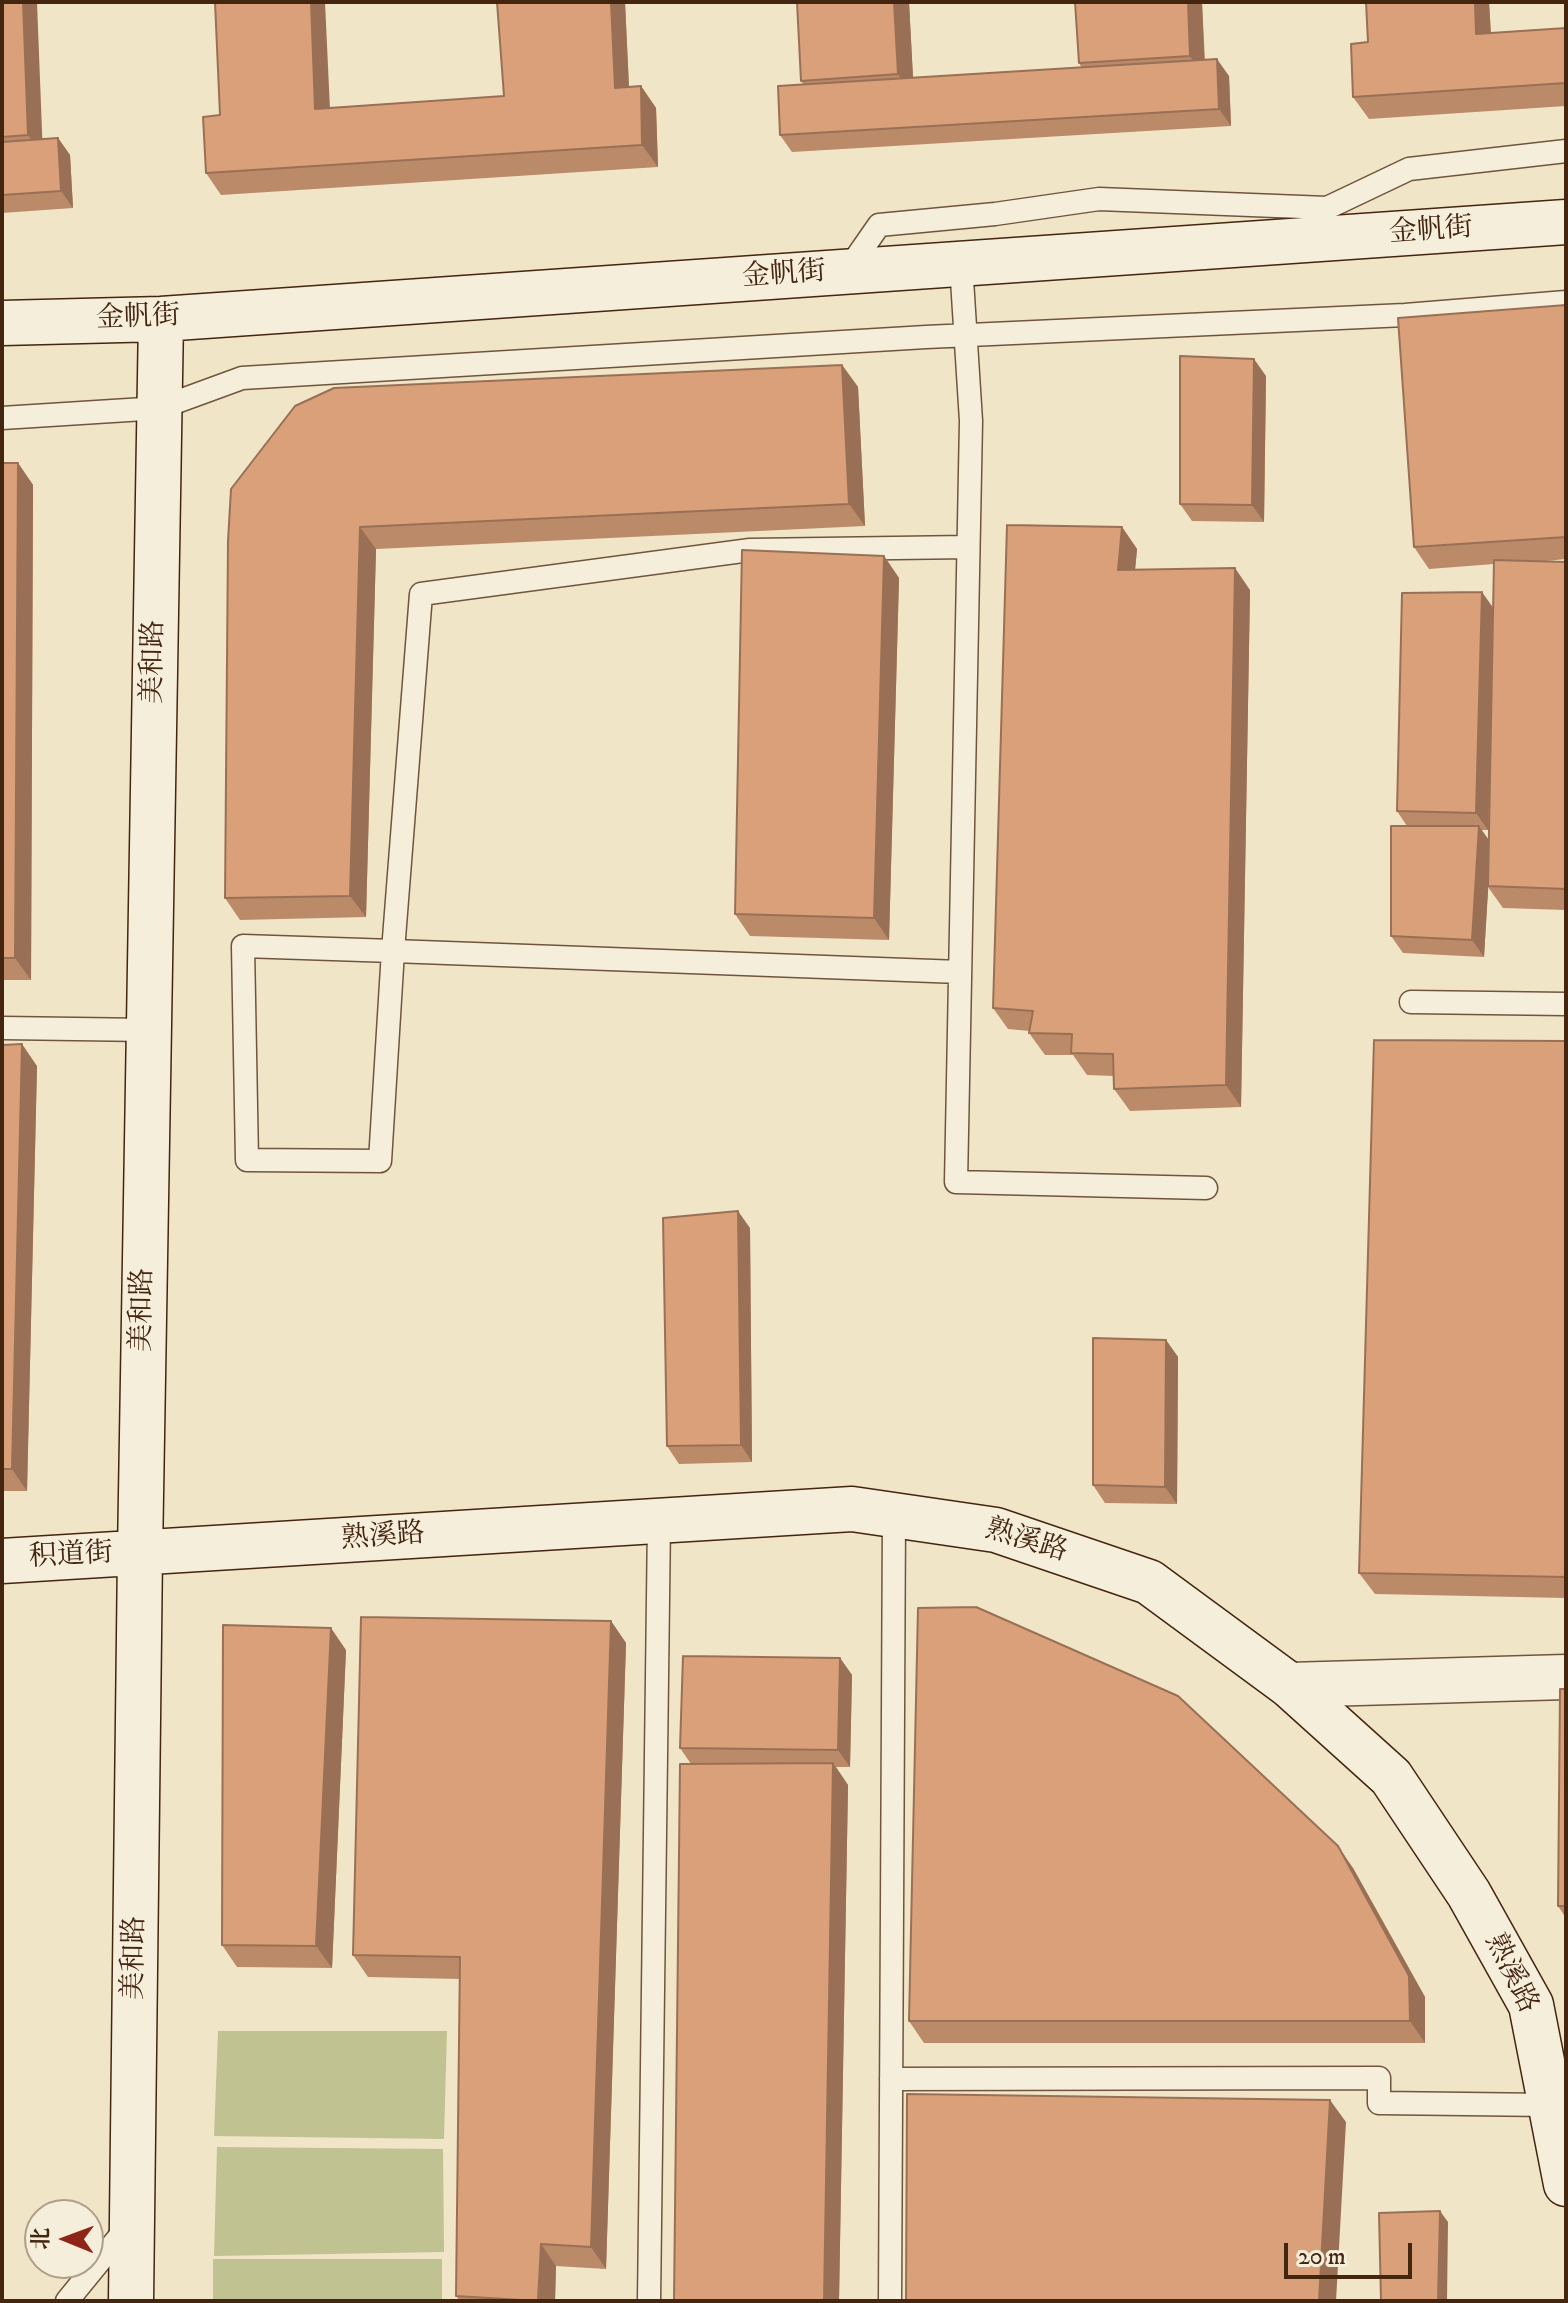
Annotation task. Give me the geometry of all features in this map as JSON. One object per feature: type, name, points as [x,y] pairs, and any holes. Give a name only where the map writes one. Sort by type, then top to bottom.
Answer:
[{"type":"street","name":"金帆街","points":[[2,323],[161,319],[1566,222]]},
{"type":"street","name":"美和路","points":[[131,2301],[161,319]]},
{"type":"street","name":"熟溪路","points":[[140,1553],[852,1509],[996,1530],[1149,1582],[1289,1685],[1391,1777],[1469,1894],[1531,2005],[1566,2184]]},
{"type":"street","name":"积道街","points":[[2,1561],[140,1553]]},
{"type":"street","points":[[1289,1685],[1566,1677]]},
{"type":"lane","points":[[846,272],[879,225],[995,214],[1099,199],[1327,208],[1409,169],[1566,151]]},
{"type":"lane","points":[[961,264],[971,421],[956,1182],[1206,1188]]},
{"type":"lane","points":[[2,418],[160,408],[242,378],[966,335],[1405,315],[1566,302]]},
{"type":"lane","points":[[960,972],[393,951],[243,946],[247,1160],[380,1161],[393,951],[421,594],[750,550],[968,547]]},
{"type":"lane","points":[[1411,1002],[1566,1004]]},
{"type":"lane","points":[[2,1028],[149,1030]]},
{"type":"lane","points":[[890,2301],[894,1515]]},
{"type":"lane","points":[[649,2301],[659,1521]]},
{"type":"lane","points":[[891,2079],[1379,2078],[1379,2103],[1550,2105]]},
{"type":"lane","points":[[67,2301],[132,2221]]},
{"type":"green space","points":[[218,2031],[447,2031],[444,2139],[214,2136]]},
{"type":"green space","points":[[217,2147],[443,2149],[444,2252],[214,2256]]},
{"type":"green space","points":[[213,2259],[442,2259],[442,2301],[213,2301]]},
{"type":"building","points":[[2,2],[23,2],[28,135],[2,137]]},
{"type":"building","points":[[215,2],[311,2],[315,109],[504,96],[497,2],[611,2],[615,88],[641,86],[642,145],[206,173],[203,117],[220,115]]},
{"type":"building","points":[[797,2],[894,2],[898,74],[801,81]]},
{"type":"building","points":[[1075,2],[1188,2],[1190,56],[1079,63]]},
{"type":"building","points":[[1366,2],[1475,2],[1476,34],[1566,28],[1566,83],[1353,97],[1351,44],[1368,42]]},
{"type":"building","points":[[1217,59],[1219,109],[780,135],[778,86]]},
{"type":"building","points":[[58,138],[61,191],[2,195],[2,142]]},
{"type":"building","points":[[1566,305],[1566,537],[1414,547],[1398,318]]},
{"type":"building","points":[[1180,356],[1254,359],[1252,505],[1180,504]]},
{"type":"building","points":[[842,365],[849,504],[360,527],[350,896],[225,898],[231,489],[295,406],[334,388]]},
{"type":"building","points":[[2,463],[18,463],[15,958],[2,958]]},
{"type":"building","points":[[1007,525],[1122,527],[1118,570],[1235,568],[1226,1085],[1114,1089],[1113,1054],[1071,1053],[1072,1034],[1029,1033],[1033,1011],[993,1008]]},
{"type":"building","points":[[742,550],[884,556],[874,918],[735,914]]},
{"type":"building","points":[[1494,560],[1566,562],[1566,889],[1488,886]]},
{"type":"building","points":[[1482,592],[1476,813],[1397,811],[1402,593]]},
{"type":"building","points":[[1391,826],[1479,826],[1472,940],[1391,936]]},
{"type":"building","points":[[1374,1040],[1566,1041],[1566,1577],[1359,1573]]},
{"type":"building","points":[[22,1044],[12,1469],[2,1469],[2,1045]]},
{"type":"building","points":[[738,1211],[741,1445],[667,1446],[663,1218]]},
{"type":"building","points":[[1093,1338],[1166,1340],[1165,1487],[1093,1485]]},
{"type":"building","points":[[976,1607],[1178,1696],[1338,1846],[1409,1976],[1410,2021],[909,2021],[918,1608]]},
{"type":"building","points":[[361,1617],[611,1621],[591,2247],[541,2244],[538,2301],[456,2296],[460,1957],[353,1955]]},
{"type":"building","points":[[223,1625],[331,1628],[316,1946],[222,1945]]},
{"type":"building","points":[[683,1656],[840,1658],[838,1750],[680,1748]]},
{"type":"building","points":[[1560,1689],[1566,1689],[1566,1906],[1558,1906]]},
{"type":"building","points":[[833,1763],[824,2301],[674,2300],[680,1764]]},
{"type":"building","points":[[907,2094],[1330,2100],[1319,2301],[906,2301]]},
{"type":"building","points":[[1440,2211],[1438,2301],[1381,2301],[1379,2213]]}]
